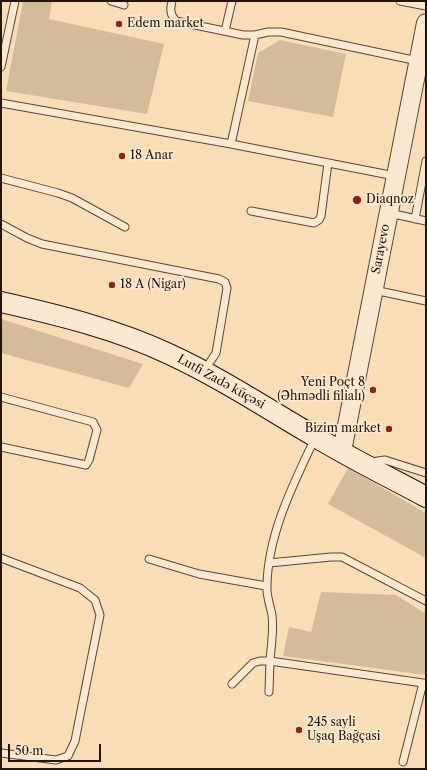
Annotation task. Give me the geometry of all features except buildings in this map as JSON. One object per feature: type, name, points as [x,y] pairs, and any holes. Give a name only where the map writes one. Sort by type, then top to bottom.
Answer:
[{"type":"main road","name":"Lutfi Zadə küçəsi","points":[[1,302],[63,316],[168,353],[204,371],[315,437],[426,497]]},
{"type":"street","name":"Sarayevo","points":[[342,451],[395,176],[422,62],[426,23]]},
{"type":"lane","points":[[1,67],[4,45],[16,1]]},
{"type":"lane","points":[[111,1],[124,6]]},
{"type":"lane","points":[[172,1],[170,9],[172,17],[176,21],[244,35],[281,32],[422,62]]},
{"type":"lane","points":[[225,32],[232,1]]},
{"type":"lane","points":[[400,1],[426,6]]},
{"type":"lane","points":[[231,144],[255,35]]},
{"type":"lane","points":[[1,103],[231,144],[395,176]]},
{"type":"lane","points":[[415,218],[426,161]]},
{"type":"lane","points":[[251,211],[314,223],[319,220],[321,216],[328,163]]},
{"type":"lane","points":[[1,178],[72,198],[125,227]]},
{"type":"lane","points":[[388,213],[426,221]]},
{"type":"lane","points":[[1,224],[42,244],[220,279],[225,282],[227,288],[216,353],[204,371]]},
{"type":"lane","points":[[373,290],[426,302]]},
{"type":"lane","points":[[1,398],[93,422],[97,430],[90,460],[86,465],[1,447]]},
{"type":"lane","points":[[269,692],[272,616],[266,586],[270,563],[275,536],[287,500],[315,437]]},
{"type":"lane","points":[[362,463],[385,460],[426,474]]},
{"type":"lane","points":[[270,563],[331,557],[342,558],[426,601]]},
{"type":"lane","points":[[1,558],[80,588],[95,600],[100,615],[75,741],[68,756],[56,760],[1,753]]},
{"type":"lane","points":[[149,559],[199,574],[266,586]]},
{"type":"lane","points":[[232,684],[253,663],[260,661],[270,661],[425,683],[403,762]]},
{"type":"shaded area","points":[[23,1],[52,1],[49,19],[164,44],[147,114],[6,91]]},
{"type":"shaded area","points":[[280,40],[346,54],[333,117],[248,101],[258,53]]},
{"type":"shaded area","points":[[1,319],[143,364],[129,388],[1,353]]},
{"type":"shaded area","points":[[348,468],[426,513],[426,558],[328,504]]},
{"type":"shaded area","points":[[321,592],[396,595],[426,614],[426,675],[283,656],[289,627],[311,632]]},
{"type":"place","name":"Edem market","points":[[119,24]]},
{"type":"place","name":"18 Anar","points":[[122,156]]},
{"type":"place","name":"Diaqnoz","points":[[357,200]]},
{"type":"place","name":"18 A (Nigar)","points":[[112,285]]},
{"type":"place","name":"Yeni Poçt 8 (Əhmədli filialı)","points":[[373,390]]},
{"type":"place","name":"Bizim market","points":[[389,429]]},
{"type":"place","name":"245 sayli Uşaq Bağçasi","points":[[299,730]]}]
